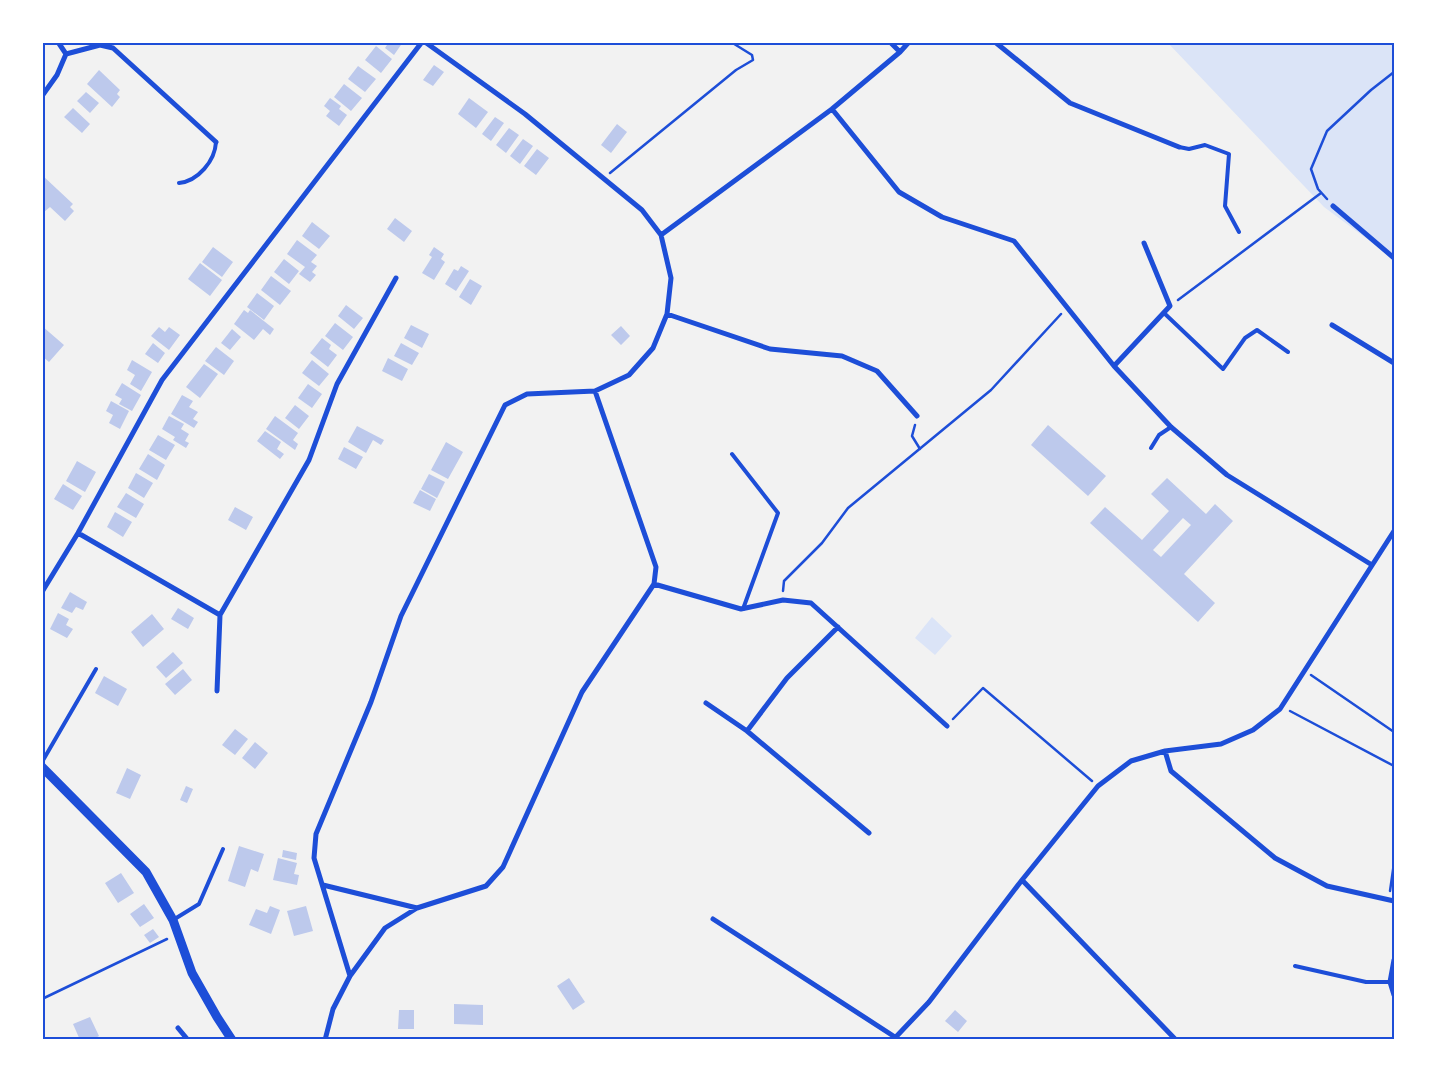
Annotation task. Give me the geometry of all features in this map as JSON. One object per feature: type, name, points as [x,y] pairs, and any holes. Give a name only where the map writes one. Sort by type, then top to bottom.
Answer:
[{"type":"street","points":[[58,42],[66,54]]},
{"type":"street","points":[[42,592],[78,533],[162,380],[423,42],[525,114],[642,210],[661,236],[671,278],[667,314],[653,348],[629,375],[595,391],[527,394],[505,405],[401,616],[371,702],[316,834],[314,858],[350,976]]},
{"type":"street","points":[[890,42],[900,52]]},
{"type":"street","points":[[661,236],[832,109],[910,42]]},
{"type":"street","points":[[995,42],[1070,103],[1179,147]]},
{"type":"street","points":[[66,54],[100,45],[113,48],[216,142]]},
{"type":"street","points":[[42,96],[57,75],[66,54]]},
{"type":"street","points":[[832,109],[899,192],[942,218],[1014,241],[1114,366],[1170,427],[1227,475],[1372,565]]},
{"type":"street","points":[[1333,206],[1394,258]]},
{"type":"street","points":[[1114,366],[1170,306],[1144,243]]},
{"type":"street","points":[[217,691],[220,615],[309,460],[337,384],[396,278]]},
{"type":"street","points":[[667,314],[770,349],[842,356],[877,371],[916,416]]},
{"type":"street","points":[[1332,325],[1394,363]]},
{"type":"street","points":[[325,1040],[333,1009],[350,976],[384,928],[417,908],[486,886],[503,868],[582,692],[654,584],[656,566],[595,391]]},
{"type":"street","points":[[713,919],[896,1039],[928,1002],[1022,880],[1098,786],[1131,761],[1165,751],[1221,744],[1253,730],[1282,706],[1394,531]]},
{"type":"street","points":[[78,533],[220,615]]},
{"type":"street","points":[[654,584],[743,609],[783,600],[811,603],[947,726]]},
{"type":"street","points":[[747,731],[786,678],[838,627]]},
{"type":"street","points":[[706,703],[747,731],[869,833]]},
{"type":"street","points":[[1165,751],[1171,771],[1274,858],[1328,886],[1392,901]]},
{"type":"street","points":[[42,767],[146,872],[173,920],[192,973],[232,1040]]},
{"type":"street","points":[[1022,880],[1176,1040]]},
{"type":"street","points":[[323,885],[417,908]]},
{"type":"street","points":[[1394,960],[1390,982],[1394,995]]},
{"type":"street","points":[[178,1028],[188,1040]]},
{"type":"lane","points":[[180,183],[194,179],[206,166],[215,150],[216,142]]},
{"type":"lane","points":[[1179,147],[1189,149],[1205,145],[1228,154],[1225,206],[1239,232]]},
{"type":"lane","points":[[1164,312],[1224,369],[1245,338],[1257,330],[1288,352]]},
{"type":"lane","points":[[1151,448],[1160,435],[1170,427]]},
{"type":"lane","points":[[732,454],[778,513],[743,609]]},
{"type":"lane","points":[[42,762],[96,669]]},
{"type":"lane","points":[[173,920],[199,904],[223,849]]},
{"type":"lane","points":[[1295,966],[1366,982],[1390,982]]},
{"type":"path","points":[[603,178],[736,70],[753,60],[752,55],[731,42]]},
{"type":"path","points":[[1333,206],[1318,189],[1311,170],[1327,131],[1371,90],[1394,72]]},
{"type":"path","points":[[1170,306],[1321,193]]},
{"type":"path","points":[[783,600],[784,581],[822,543],[848,508],[991,390],[1067,307]]},
{"type":"path","points":[[916,416],[912,436],[920,449]]},
{"type":"path","points":[[1305,670],[1394,732]]},
{"type":"path","points":[[947,726],[983,688],[1098,786]]},
{"type":"path","points":[[1282,706],[1394,766]]},
{"type":"path","points":[[1392,901],[1394,863]]},
{"type":"path","points":[[42,999],[178,934]]},
{"type":"shaded area","points":[[1168,43],[1394,43],[1394,259],[1324,207]]},
{"type":"shaded area","points":[[932,617],[952,636],[935,655],[915,638]]},
{"type":"building","points":[[389,42],[403,42],[394,55],[385,48]]},
{"type":"building","points":[[376,46],[392,59],[381,73],[365,60]]},
{"type":"building","points":[[434,65],[444,72],[433,86],[423,80]]},
{"type":"building","points":[[358,66],[376,79],[365,92],[348,79]]},
{"type":"building","points":[[99,70],[120,90],[117,94],[120,97],[112,107],[87,84]]},
{"type":"building","points":[[344,84],[362,98],[351,111],[334,97]]},
{"type":"building","points":[[86,92],[99,103],[90,113],[77,101]]},
{"type":"building","points":[[330,98],[341,106],[339,109],[347,115],[339,126],[326,116],[330,111],[324,106]]},
{"type":"building","points":[[469,98],[488,112],[476,128],[458,114]]},
{"type":"building","points":[[73,108],[90,124],[82,133],[64,117]]},
{"type":"building","points":[[495,117],[504,123],[491,141],[482,134]]},
{"type":"building","points":[[617,124],[627,132],[611,153],[601,145]]},
{"type":"building","points":[[509,128],[519,135],[506,153],[496,145]]},
{"type":"building","points":[[523,139],[533,146],[520,164],[510,156]]},
{"type":"building","points":[[537,149],[549,158],[536,175],[524,166]]},
{"type":"building","points":[[42,175],[73,204],[70,207],[74,211],[65,221],[50,207],[44,212],[42,211]]},
{"type":"building","points":[[395,218],[412,231],[404,242],[387,229]]},
{"type":"building","points":[[312,222],[330,236],[319,249],[302,236]]},
{"type":"building","points":[[297,240],[317,255],[311,262],[317,266],[312,272],[316,275],[310,282],[299,274],[305,267],[287,254]]},
{"type":"building","points":[[213,247],[233,262],[222,277],[202,262]]},
{"type":"building","points":[[434,247],[444,254],[441,259],[445,262],[434,280],[422,273],[432,257],[429,255]]},
{"type":"building","points":[[284,259],[299,271],[289,284],[274,272]]},
{"type":"building","points":[[200,263],[222,280],[210,296],[188,279]]},
{"type":"building","points":[[461,266],[469,271],[456,291],[445,284],[454,269],[458,271]]},
{"type":"building","points":[[271,276],[291,291],[280,305],[261,290]]},
{"type":"building","points":[[470,279],[482,286],[471,305],[459,297]]},
{"type":"building","points":[[257,293],[274,306],[264,320],[247,307]]},
{"type":"building","points":[[346,305],[363,318],[354,329],[338,316]]},
{"type":"building","points":[[244,310],[248,313],[250,310],[274,329],[270,335],[263,329],[254,340],[234,324]]},
{"type":"building","points":[[335,323],[353,337],[343,350],[325,336]]},
{"type":"building","points":[[411,325],[429,334],[422,348],[404,338]]},
{"type":"building","points":[[42,326],[64,345],[49,362],[42,356]]},
{"type":"building","points":[[621,326],[630,336],[621,345],[611,335]]},
{"type":"building","points":[[159,327],[165,332],[169,327],[180,335],[169,350],[151,336]]},
{"type":"building","points":[[232,329],[241,337],[230,350],[221,343]]},
{"type":"building","points":[[322,338],[331,345],[329,349],[337,355],[328,367],[310,353]]},
{"type":"building","points":[[153,343],[165,353],[158,363],[145,354]]},
{"type":"building","points":[[401,343],[419,353],[412,365],[394,356]]},
{"type":"building","points":[[216,347],[234,361],[224,375],[205,361]]},
{"type":"building","points":[[388,358],[408,369],[402,381],[382,371]]},
{"type":"building","points":[[132,360],[152,372],[141,391],[130,384],[135,375],[127,370]]},
{"type":"building","points":[[312,360],[329,374],[319,386],[302,373]]},
{"type":"building","points":[[204,364],[218,374],[200,398],[186,387]]},
{"type":"building","points":[[122,383],[141,395],[132,411],[119,404],[122,399],[115,395]]},
{"type":"building","points":[[308,384],[322,394],[312,408],[298,398]]},
{"type":"building","points":[[182,395],[193,401],[189,407],[198,412],[193,419],[198,422],[194,428],[171,414]]},
{"type":"building","points":[[111,401],[129,411],[120,429],[109,423],[113,415],[106,411]]},
{"type":"building","points":[[295,405],[309,416],[299,429],[285,418]]},
{"type":"building","points":[[169,416],[184,424],[181,429],[189,434],[185,441],[189,443],[186,448],[173,440],[175,437],[162,429]]},
{"type":"building","points":[[275,416],[298,433],[293,440],[298,444],[295,450],[266,429]]},
{"type":"building","points":[[1048,425],[1106,476],[1088,496],[1031,445]]},
{"type":"building","points":[[357,426],[384,440],[381,445],[373,440],[366,453],[348,442]]},
{"type":"building","points":[[265,431],[281,442],[277,449],[284,454],[280,459],[257,441]]},
{"type":"building","points":[[158,435],[175,445],[166,460],[149,450]]},
{"type":"building","points":[[446,442],[463,452],[448,479],[431,470]]},
{"type":"building","points":[[344,447],[363,457],[356,469],[338,459]]},
{"type":"building","points":[[148,454],[165,465],[157,480],[139,469]]},
{"type":"building","points":[[77,461],[96,472],[85,492],[66,481]]},
{"type":"building","points":[[136,473],[153,483],[144,498],[128,488]]},
{"type":"building","points":[[429,474],[445,482],[437,498],[421,489]]},
{"type":"building","points":[[1167,478],[1206,514],[1215,504],[1233,521],[1184,574],[1215,603],[1198,622],[1090,523],[1105,507],[1142,540],[1169,511],[1151,494]],"holes":[[[1183,518],[1191,525],[1161,557],[1153,550]]]},
{"type":"building","points":[[63,484],[82,496],[73,510],[54,499]]},
{"type":"building","points":[[420,490],[436,499],[430,511],[413,503]]},
{"type":"building","points":[[126,493],[144,504],[136,518],[117,507]]},
{"type":"building","points":[[235,507],[253,517],[246,530],[228,520]]},
{"type":"building","points":[[115,512],[132,522],[123,537],[107,527]]},
{"type":"building","points":[[70,592],[87,602],[83,610],[76,607],[72,613],[61,608]]},
{"type":"building","points":[[178,608],[194,618],[188,629],[171,619]]},
{"type":"building","points":[[58,613],[69,619],[66,625],[73,629],[67,638],[50,629]]},
{"type":"building","points":[[152,614],[164,629],[143,647],[131,632]]},
{"type":"building","points":[[173,652],[183,663],[166,678],[156,667]]},
{"type":"building","points":[[183,669],[192,680],[175,695],[165,684]]},
{"type":"building","points":[[104,676],[127,689],[118,706],[95,693]]},
{"type":"building","points":[[235,729],[248,739],[235,755],[222,745]]},
{"type":"building","points":[[255,742],[268,753],[255,769],[242,758]]},
{"type":"building","points":[[127,768],[141,775],[130,799],[116,793]]},
{"type":"building","points":[[186,786],[193,789],[187,803],[180,800]]},
{"type":"building","points":[[239,846],[264,854],[258,872],[251,869],[245,887],[228,881]]},
{"type":"building","points":[[283,850],[297,853],[296,860],[282,857]]},
{"type":"building","points":[[278,858],[297,863],[294,874],[299,875],[297,885],[273,880]]},
{"type":"building","points":[[121,873],[134,893],[118,903],[105,883]]},
{"type":"building","points":[[144,904],[154,918],[140,927],[130,914]]},
{"type":"building","points":[[270,906],[280,910],[271,934],[249,925],[256,909],[267,913]]},
{"type":"building","points":[[306,906],[313,931],[294,936],[287,911]]},
{"type":"building","points":[[153,929],[159,937],[150,943],[144,935]]},
{"type":"building","points":[[569,978],[585,1002],[573,1010],[557,986]]},
{"type":"building","points":[[454,1004],[483,1005],[483,1025],[454,1024]]},
{"type":"building","points":[[399,1010],[414,1010],[414,1029],[398,1029]]},
{"type":"building","points":[[955,1010],[967,1021],[958,1032],[945,1021]]},
{"type":"building","points":[[90,1017],[99,1036],[92,1040],[80,1040],[73,1024]]}]
